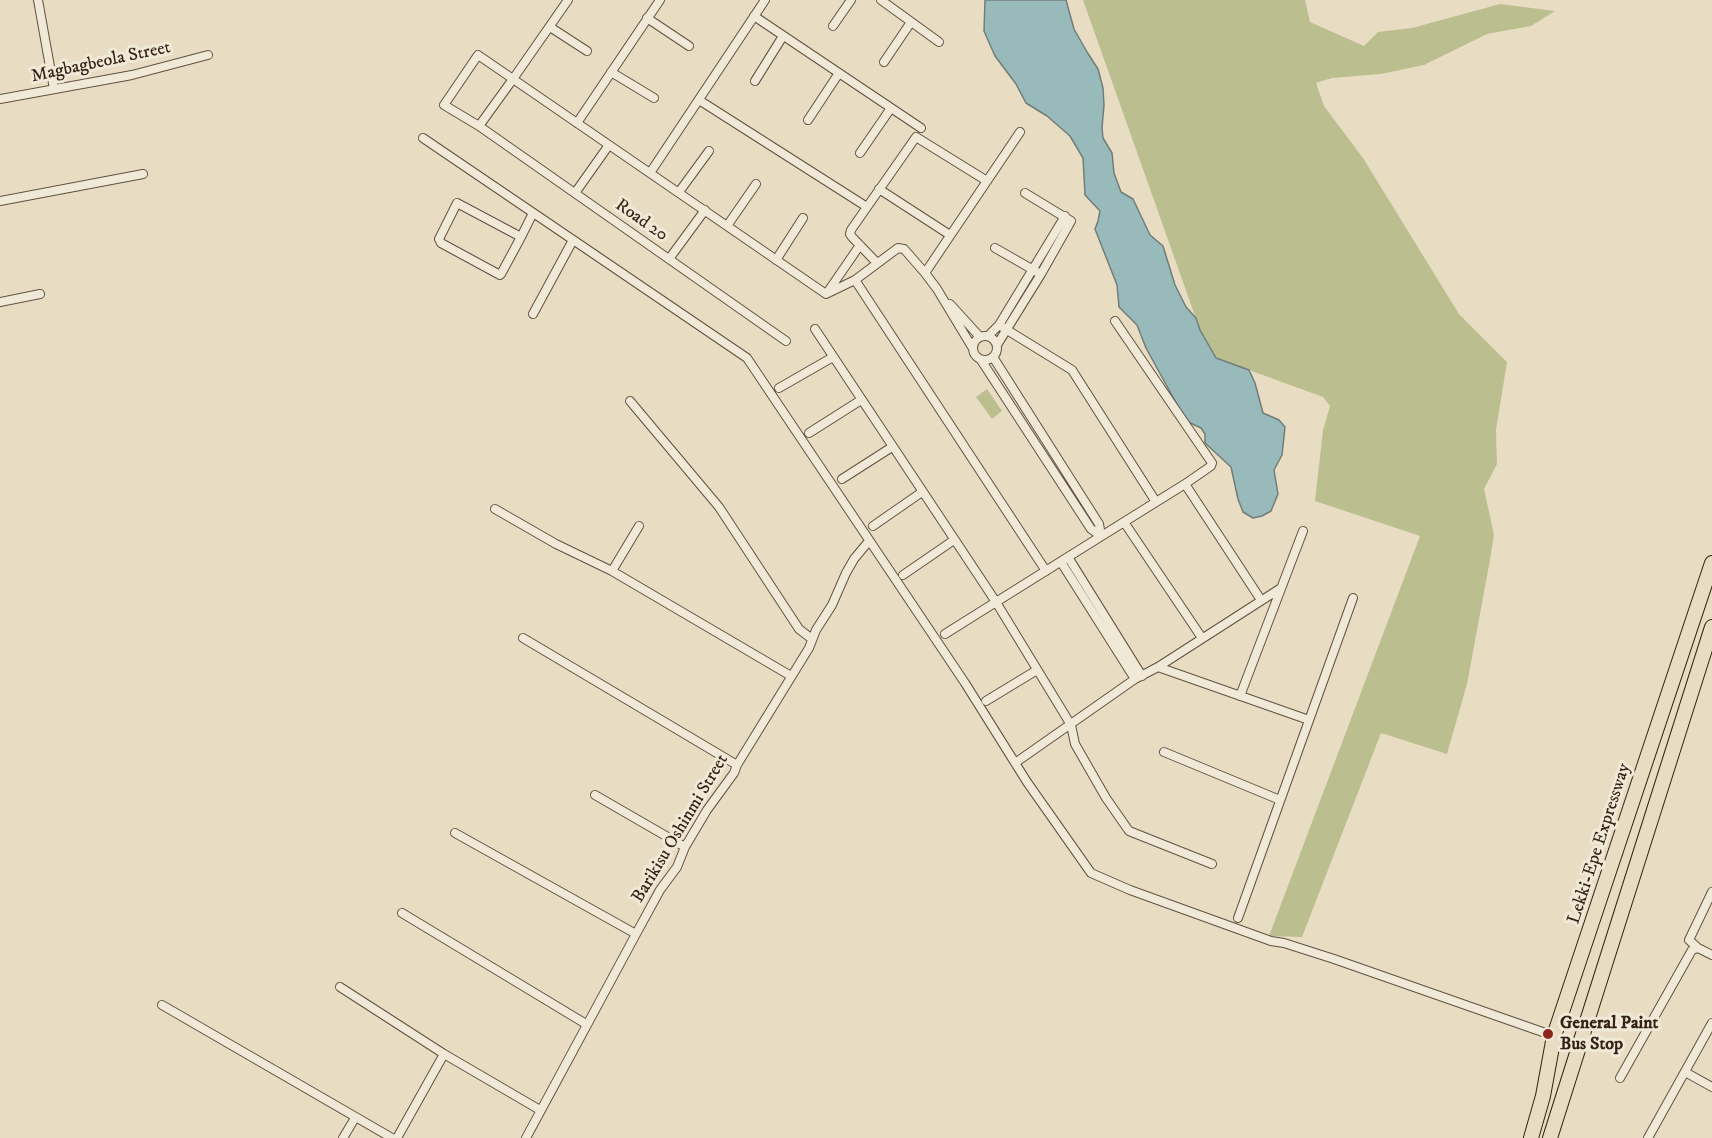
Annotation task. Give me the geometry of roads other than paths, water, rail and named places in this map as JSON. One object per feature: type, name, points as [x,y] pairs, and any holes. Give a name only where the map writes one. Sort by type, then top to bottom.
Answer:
[{"type":"highway","name":"Lekki-Epe Expressway","points":[[1531,1138],[1543,1096],[1554,1036],[1712,563]]},
{"type":"highway","points":[[1550,1138],[1712,627]]},
{"type":"street","points":[[38,0],[54,89]]},
{"type":"street","points":[[479,126],[568,0]]},
{"type":"street","points":[[577,123],[660,0]]},
{"type":"street","points":[[650,173],[765,0]]},
{"type":"street","points":[[833,26],[851,0]]},
{"type":"street","points":[[881,0],[939,42]]},
{"type":"street","points":[[754,16],[921,129]]},
{"type":"street","points":[[647,18],[689,46]]},
{"type":"street","points":[[884,63],[911,22]]},
{"type":"street","points":[[550,27],[587,51]]},
{"type":"street","points":[[755,81],[783,36]]},
{"type":"street","name":"Magbagbeola Street","points":[[0,99],[132,75],[208,55]]},
{"type":"street","name":"Road 20","points":[[513,79],[478,55],[444,105],[479,126],[786,341]]},
{"type":"street","points":[[611,72],[654,98]]},
{"type":"street","points":[[808,120],[839,73]]},
{"type":"street","points":[[513,79],[826,294]]},
{"type":"street","points":[[699,100],[867,207]]},
{"type":"street","points":[[860,153],[891,108]]},
{"type":"street","points":[[925,273],[1020,132]]},
{"type":"street","points":[[877,263],[850,234],[916,137],[987,181]]},
{"type":"street","points":[[423,138],[747,358],[965,683],[1015,763],[1086,868],[1095,876],[1271,941],[1334,959],[1554,1036]]},
{"type":"street","points":[[575,194],[609,145]]},
{"type":"street","points":[[679,192],[709,151]]},
{"type":"street","points":[[0,201],[142,174]]},
{"type":"street","points":[[727,226],[756,184]]},
{"type":"street","points":[[879,189],[950,235]]},
{"type":"street","points":[[981,360],[993,357],[996,353],[1003,327],[1068,218],[1025,193]]},
{"type":"street","points":[[521,237],[457,203],[439,239],[441,243],[500,275],[521,237],[533,213]]},
{"type":"street","points":[[669,259],[705,210]]},
{"type":"street","points":[[776,260],[803,218]]},
{"type":"street","points":[[533,314],[573,240]]},
{"type":"street","points":[[826,294],[860,246]]},
{"type":"street","points":[[826,294],[855,280],[898,248],[904,249],[937,289],[972,347],[974,355],[981,360],[1091,529],[1101,536]]},
{"type":"street","points":[[995,248],[1037,272]]},
{"type":"street","points":[[855,280],[1046,571]]},
{"type":"street","points":[[937,289],[984,336],[992,338],[997,345]]},
{"type":"street","points":[[0,302],[40,294]]},
{"type":"street","points":[[945,634],[1211,466],[1211,460],[1114,321]]},
{"type":"street","points":[[972,347],[974,342],[1003,327]]},
{"type":"street","points":[[1003,327],[1072,370],[1156,502]]},
{"type":"street","points":[[815,329],[996,602],[1071,725],[1075,744],[1106,798],[1129,831],[1212,864]]},
{"type":"street","points":[[779,388],[833,357]]},
{"type":"street","points":[[993,357],[1099,524],[1101,536]]},
{"type":"street","points":[[809,433],[861,400]]},
{"type":"street","points":[[630,401],[719,507],[799,629],[812,639]]},
{"type":"street","points":[[842,479],[892,447]]},
{"type":"street","points":[[1185,484],[1261,600]]},
{"type":"street","points":[[873,526],[922,492]]},
{"type":"street","points":[[495,509],[556,544],[612,571],[790,676]]},
{"type":"street","points":[[1124,522],[1202,638]]},
{"type":"street","points":[[612,571],[639,526]]},
{"type":"street","points":[[1240,696],[1303,531]]},
{"type":"street","points":[[903,575],[954,540]]},
{"type":"street","name":"Barikisu Oshinmi Street","points":[[527,1135],[660,891],[677,867],[685,847],[734,773],[808,648],[854,559],[869,542]]},
{"type":"street","points":[[1064,560],[1139,678]]},
{"type":"street","points":[[1015,763],[1139,678],[1281,587]]},
{"type":"street","points":[[1238,918],[1353,598]]},
{"type":"street","points":[[523,638],[738,765]]},
{"type":"street","points":[[1158,667],[1309,720]]},
{"type":"street","points":[[986,701],[1036,670]]},
{"type":"street","points":[[1164,752],[1280,800]]},
{"type":"street","points":[[595,795],[685,847]]},
{"type":"street","points":[[455,833],[636,934]]},
{"type":"street","points":[[1712,892],[1689,940],[1712,955]]},
{"type":"street","points":[[402,914],[586,1024]]},
{"type":"street","points":[[1620,1078],[1692,950],[1698,948]]},
{"type":"street","points":[[340,987],[444,1054],[540,1110]]},
{"type":"street","points":[[162,1005],[392,1138]]},
{"type":"street","points":[[1648,1138],[1712,1023]]},
{"type":"street","points":[[397,1138],[444,1054]]},
{"type":"street","points":[[1685,1072],[1712,1087]]},
{"type":"street","points":[[343,1138],[355,1118]]},
{"type":"street","points":[[527,1135],[537,1138]]},
{"type":"water","points":[[985,0],[1066,0],[1074,29],[1098,69],[1103,88],[1103,138],[1112,153],[1114,173],[1121,192],[1133,199],[1150,235],[1163,246],[1175,285],[1186,307],[1196,318],[1216,358],[1249,370],[1263,413],[1279,420],[1285,427],[1282,455],[1274,470],[1278,494],[1271,511],[1262,516],[1253,518],[1243,512],[1231,467],[1205,443],[1205,434],[1201,428],[1186,421],[1146,348],[1137,325],[1119,307],[1117,285],[1095,229],[1100,211],[1085,195],[1083,158],[1070,136],[1047,116],[1026,103],[1016,84],[995,56],[984,31]]},
{"type":"place","name":"General Paint Bus Stop","points":[[1548,1034]]}]
